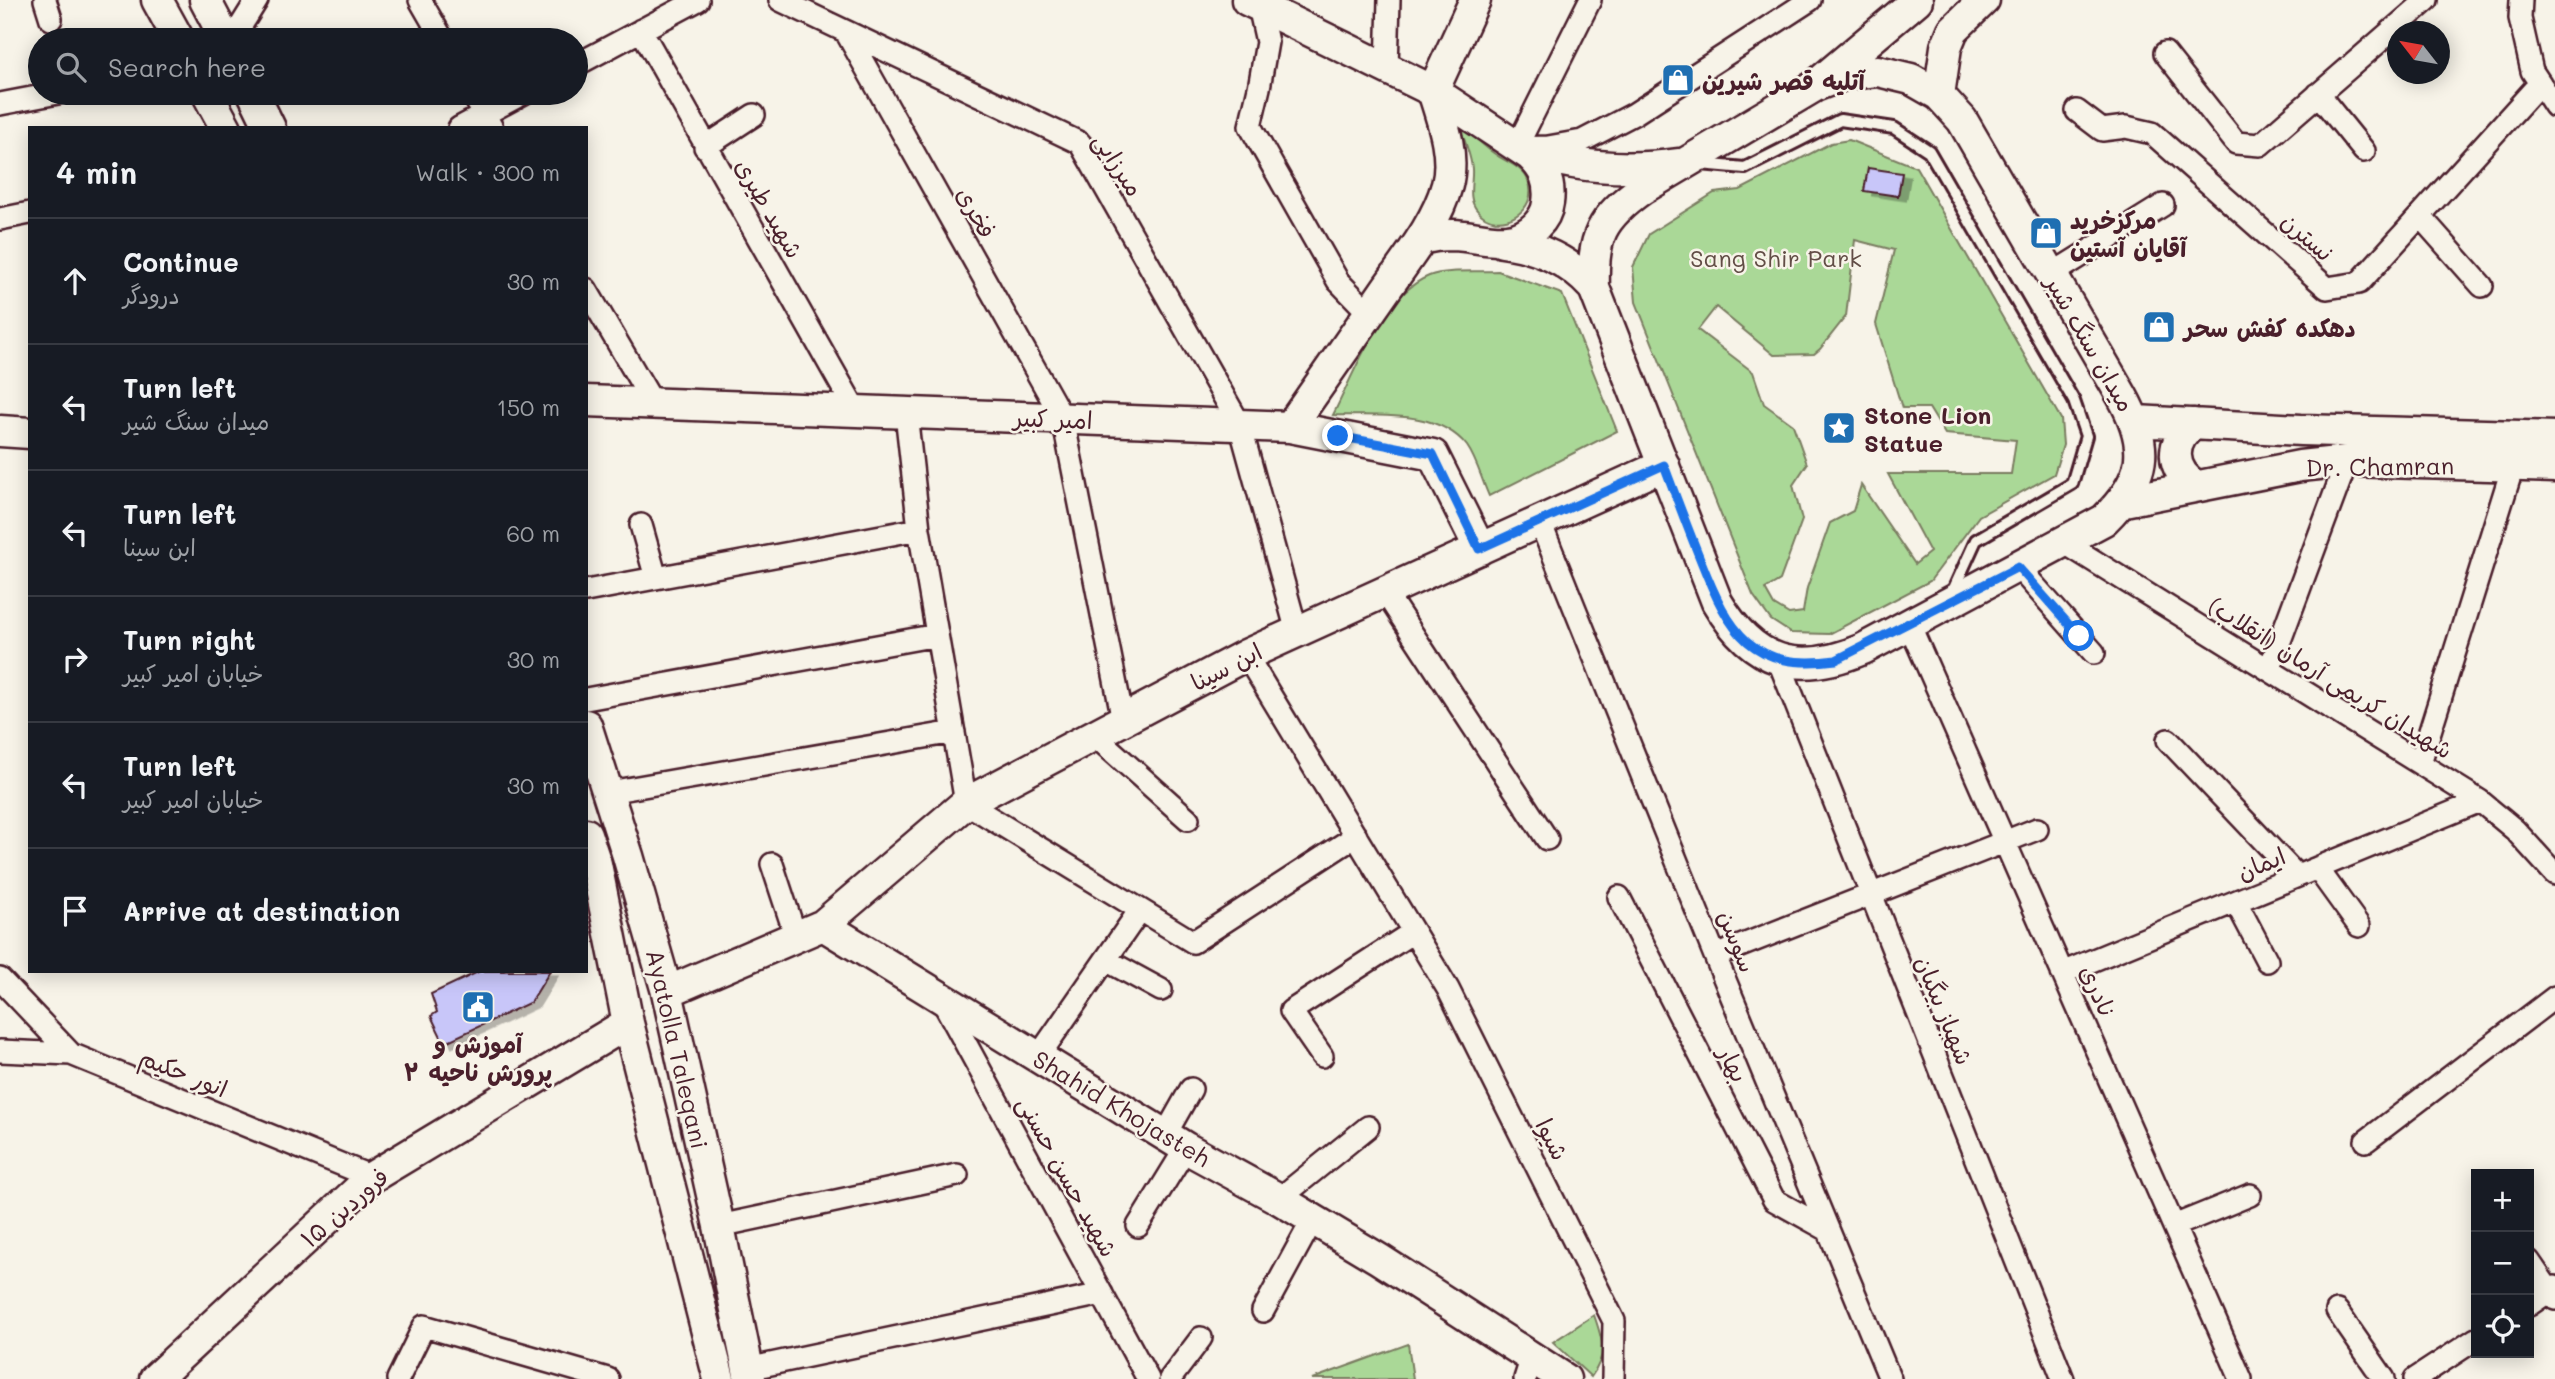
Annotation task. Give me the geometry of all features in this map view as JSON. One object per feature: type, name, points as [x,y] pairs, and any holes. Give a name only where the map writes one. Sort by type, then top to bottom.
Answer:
[{"type":"main road","points":[[158,0],[173,28]]},
{"type":"main road","points":[[205,0],[220,28]]},
{"type":"main road","points":[[1290,427],[1421,239],[1448,183],[1447,139],[1433,91],[1475,0]]},
{"type":"main road","points":[[1815,86],[1917,0]]},
{"type":"main road","points":[[1939,95],[1946,47],[1953,30],[1955,0]]},
{"type":"main road","points":[[1953,30],[1984,0]]},
{"type":"main road","points":[[1253,3],[1433,91],[1530,155],[1544,172],[1550,194],[1547,208],[1541,222],[1530,232],[1502,242]]},
{"type":"main road","name":"میدان سنگ شیر","points":[[1878,71],[1911,79],[1939,95],[1962,120],[2136,421],[2141,448],[2137,476],[2123,501],[2104,520],[1909,624],[1836,660],[1807,664],[1779,660],[1753,647],[1731,626],[1722,610],[1594,288],[1595,249],[1601,230],[1618,206],[1815,86],[1846,74],[1878,71]]},
{"type":"main road","points":[[214,105],[225,126]]},
{"type":"main road","points":[[259,105],[269,126]]},
{"type":"main road","points":[[1516,148],[1586,166],[1654,167],[1685,163]]},
{"type":"main road","points":[[1421,239],[1435,235],[1456,235],[1524,245],[1559,258],[1578,271],[1594,288]]},
{"type":"main road","name":"امیر کبیر","points":[[588,401],[1290,427],[1433,454],[1479,549]]},
{"type":"main road","name":"Dr. Chamran","points":[[2136,421],[2301,430],[2555,438]]},
{"type":"main road","points":[[2194,424],[2180,437],[2175,455],[2181,474],[2196,486]]},
{"type":"main road","points":[[0,431],[28,433]]},
{"type":"main road","name":"Dr. Chamran","points":[[2123,501],[2300,466],[2347,461],[2555,467]]},
{"type":"main road","name":"ابن سینا","points":[[809,931],[967,803],[1246,655],[1664,465]]},
{"type":"main road","name":"Ayatolla Taleqani","points":[[588,731],[609,792],[667,992],[749,1374]]},
{"type":"main road","name":"Ayatolla Taleqani","points":[[588,840],[596,864],[628,1023],[719,1379]]},
{"type":"main road","points":[[667,992],[809,931]]},
{"type":"main road","name":"Shahid Khojasteh","points":[[809,931],[941,998],[1175,1142],[1279,1199],[1379,1259],[1528,1368],[1565,1379]]},
{"type":"main road","name":"۱۵ فروردین","points":[[155,1379],[372,1177],[628,1023]]},
{"type":"main road","points":[[706,1327],[738,1320]]},
{"type":"street","points":[[240,28],[257,0]]},
{"type":"street","points":[[420,0],[436,28]]},
{"type":"street","points":[[588,59],[698,0]]},
{"type":"street","name":"میرزایی","points":[[780,0],[1080,144],[1240,425],[1297,632]]},
{"type":"street","points":[[1387,68],[1389,0]]},
{"type":"street","points":[[1590,0],[1516,148],[1548,147],[1582,141],[1634,114],[1794,4]]},
{"type":"street","points":[[2165,53],[2236,143],[2260,145],[2427,0]]},
{"type":"street","points":[[2521,0],[2520,18],[2532,71],[2555,106]]},
{"type":"street","points":[[1253,3],[1267,42],[1250,126],[1338,281],[1369,313]]},
{"type":"street","name":"شهید طیری","points":[[641,30],[856,411]]},
{"type":"street","name":"فخری","points":[[846,32],[1063,419],[1123,720]]},
{"type":"street","name":"نسترن","points":[[2077,111],[2102,130],[2126,127],[2152,133],[2327,288],[2359,283],[2540,83]]},
{"type":"street","points":[[2318,94],[2364,151]]},
{"type":"street","points":[[0,104],[28,99]]},
{"type":"street","points":[[479,105],[488,121]]},
{"type":"street","points":[[467,126],[488,121],[509,105]]},
{"type":"street","points":[[705,146],[754,115]]},
{"type":"street","points":[[2052,274],[2163,205]]},
{"type":"street","points":[[0,219],[28,214]]},
{"type":"street","points":[[2420,216],[2482,286]]},
{"type":"street","points":[[588,292],[653,403]]},
{"type":"street","points":[[906,413],[919,529],[967,803],[1193,942],[1356,836]]},
{"type":"street","points":[[2269,670],[2347,461]]},
{"type":"street","points":[[2420,763],[2513,466]]},
{"type":"street","name":"سوسن","points":[[1540,522],[1890,1379]]},
{"type":"street","points":[[641,525],[656,578]]},
{"type":"street","points":[[588,591],[919,529]]},
{"type":"street","name":"شهیدان کریمی آرمان (انقلاب)","points":[[2065,542],[2480,801],[2515,830],[2555,874]]},
{"type":"street","points":[[2018,567],[2094,653]]},
{"type":"street","points":[[1385,592],[1547,839]]},
{"type":"street","name":"نادری","points":[[1909,624],[2241,1379]]},
{"type":"street","points":[[588,699],[937,635]]},
{"type":"street","name":"شیوا","points":[[1246,655],[1448,989],[1614,1321],[1613,1379]]},
{"type":"street","name":"شهباز بیگیان","points":[[1779,660],[2063,1379]]},
{"type":"street","points":[[609,792],[954,732]]},
{"type":"street","points":[[1094,735],[1188,819]]},
{"type":"street","points":[[2168,740],[2307,872],[2359,926]]},
{"type":"street","name":"ایمان","points":[[2062,973],[2480,801]]},
{"type":"street","points":[[1715,956],[2037,829]]},
{"type":"street","points":[[772,864],[809,931]]},
{"type":"street","name":"بهار","points":[[1619,897],[1774,1200],[1828,1230]]},
{"type":"street","points":[[2236,901],[2267,961]]},
{"type":"street","points":[[1038,1057],[1140,910]]},
{"type":"street","points":[[1322,1056],[1291,1011],[1413,932]]},
{"type":"street","points":[[1106,960],[1161,990]]},
{"type":"street","name":"انور حکیم","points":[[0,979],[71,1054],[372,1177]]},
{"type":"street","points":[[2366,1141],[2555,997]]},
{"type":"street","name":"شهید حسن حسنی","points":[[941,998],[1148,1379]]},
{"type":"street","points":[[0,1051],[71,1054]]},
{"type":"street","points":[[1138,1227],[1175,1142],[1191,1089]]},
{"type":"street","points":[[1279,1199],[1368,1127]]},
{"type":"street","points":[[719,1226],[957,1175]]},
{"type":"street","points":[[2174,1226],[2250,1195]]},
{"type":"street","points":[[1264,1311],[1312,1221]]},
{"type":"street","points":[[2534,1267],[2553,1292],[2534,1302]]},
{"type":"street","points":[[749,1374],[1102,1294]]},
{"type":"street","points":[[2337,1311],[2384,1379]]},
{"type":"street","points":[[398,1379],[424,1326],[608,1379]]},
{"type":"street","points":[[1170,1379],[1201,1338]]},
{"type":"street","points":[[2415,1379],[2471,1342]]},
{"type":"lane","points":[[1685,163],[1745,168],[1840,120],[1894,128],[1929,152],[2074,401],[2086,436],[2072,484],[1976,540],[1947,604]]},
{"type":"green space","points":[[1458,122],[1485,147],[1525,175],[1530,191],[1528,201],[1523,210],[1515,216],[1495,221],[1477,210],[1471,195],[1471,163]]},
{"type":"green space","name":"Sang Shir Park","points":[[1849,140],[1916,167],[2061,419],[2063,445],[2054,474],[1979,516],[1930,581],[1829,634],[1791,633],[1771,620],[1753,595],[1636,302],[1633,267],[1649,234],[1714,193],[1740,190],[1831,143]],"holes":[[[1855,240],[1894,250],[1876,324],[1902,408],[1929,408],[1945,434],[2016,440],[2011,474],[1888,474],[1930,552],[1915,564],[1861,485],[1853,511],[1830,523],[1807,588],[1803,612],[1789,614],[1774,605],[1765,589],[1780,580],[1802,520],[1793,485],[1807,464],[1793,425],[1764,404],[1753,372],[1698,330],[1716,307],[1774,355],[1814,354],[1846,316]]]},
{"type":"green space","points":[[1498,271],[1562,294],[1617,431],[1489,496],[1467,446],[1439,425],[1405,417],[1333,415],[1384,317],[1412,286],[1429,276],[1444,272]]},
{"type":"green space","points":[[1594,1315],[1600,1332],[1602,1354],[1591,1377],[1553,1342]]},
{"type":"green space","points":[[1408,1344],[1413,1379],[1312,1379]]},
{"type":"building","points":[[1868,168],[1902,173],[1898,196],[1864,191]]},
{"type":"building","name":"آموزش و پرورش ناحیه ۲","points":[[476,973],[549,973],[531,1002],[444,1043],[431,1016],[437,1012],[431,994]]},
{"type":"place","name":"آتلیه قصر شیرین","points":[[1678,80]]},
{"type":"place","name":"مرکزخرید آقایان آستین","points":[[2046,233]]},
{"type":"place","name":"دهکده کفش سحر","points":[[2159,327]]},
{"type":"place","name":"Stone Lion Statue","points":[[1839,428]]},
{"type":"place","name":"آموزش و پرورش ناحیه ۲","points":[[478,1007]]},
{"type":"route","points":[[1338,436],[1433,454],[1479,549],[1664,465],[1717,602],[1731,626],[1753,647],[1779,660],[1807,664],[1836,660],[1863,649],[2018,567],[2079,636]]}]
